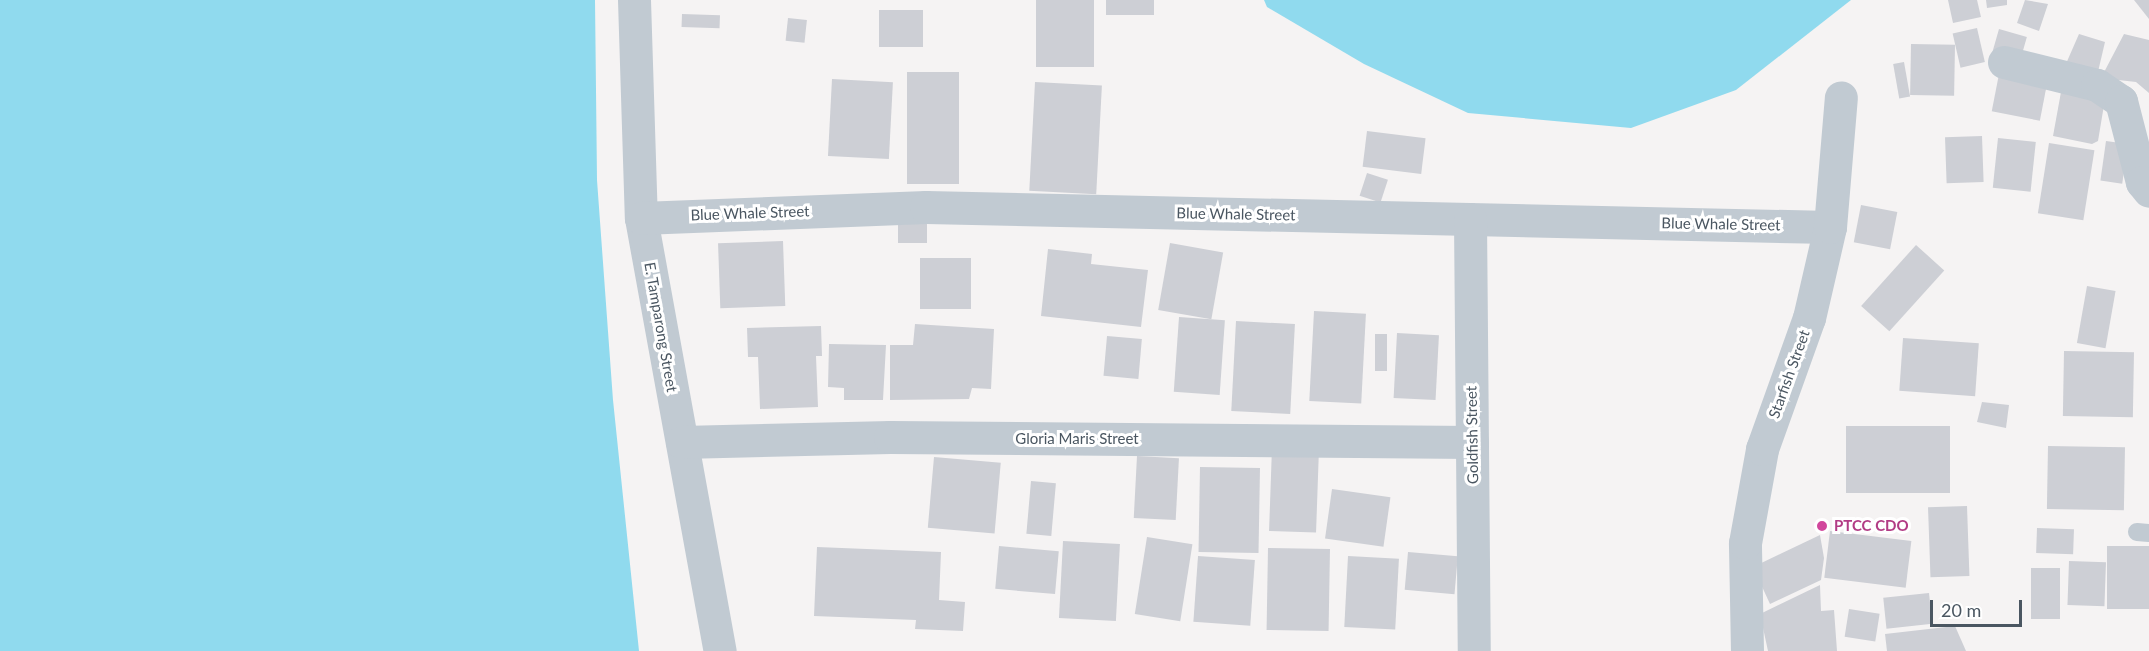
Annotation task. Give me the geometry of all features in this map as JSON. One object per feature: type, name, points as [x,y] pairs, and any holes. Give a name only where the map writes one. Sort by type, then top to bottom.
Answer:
[{"type":"street","name":"E. Tamparong Street","points":[[634,0],[641,218],[720,651]]},
{"type":"street","points":[[2004,62],[2097,86],[2121,100],[2142,182],[2149,191]]},
{"type":"street","name":"Starfish Street","points":[[1747,651],[1744,543],[1762,449],[1809,318],[1830,227],[1841,97]]},
{"type":"street","name":"Blue Whale Street","points":[[641,218],[926,207],[1830,227]]},
{"type":"street","name":"Goldfish Street","points":[[1470,219],[1474,651]]},
{"type":"street","name":"Gloria Maris Street","points":[[682,442],[902,438],[1472,442]]},
{"type":"water","points":[[0,0],[595,0],[597,180],[613,400],[639,651],[0,651]]},
{"type":"water","points":[[1264,0],[1851,0],[1736,90],[1631,128],[1468,113],[1364,64],[1267,7]]},
{"type":"building","points":[[1036,0],[1094,0],[1094,67],[1036,67]]},
{"type":"building","points":[[1106,0],[1154,0],[1154,15],[1106,15]]},
{"type":"building","points":[[1948,0],[1977,0],[1981,17],[1953,23]]},
{"type":"building","points":[[1986,0],[2007,0],[2007,5],[1987,8]]},
{"type":"building","points":[[2025,0],[2048,4],[2039,31],[2017,23]]},
{"type":"building","points":[[2134,0],[2149,0],[2149,19]]},
{"type":"building","points":[[879,10],[923,10],[923,47],[879,47]]},
{"type":"building","points":[[682,14],[720,15],[720,28],[682,27]]},
{"type":"building","points":[[788,18],[807,20],[804,43],[786,41]]},
{"type":"building","points":[[1977,28],[1985,62],[1961,68],[1953,34]]},
{"type":"building","points":[[1999,29],[2027,37],[2020,62],[1992,54]]},
{"type":"building","points":[[2079,34],[2105,42],[2097,76],[2065,66]]},
{"type":"building","points":[[2124,34],[2149,40],[2149,93],[2136,82],[2101,78]]},
{"type":"building","points":[[1911,44],[1955,45],[1954,96],[1910,95]]},
{"type":"building","points":[[1904,62],[1910,96],[1899,98],[1893,64]]},
{"type":"building","points":[[907,72],[959,72],[959,184],[907,184]]},
{"type":"building","points":[[1999,74],[2047,83],[2040,121],[1992,111]]},
{"type":"building","points":[[832,79],[893,82],[889,159],[828,156]]},
{"type":"building","points":[[1035,82],[1102,86],[1096,194],[1029,191]]},
{"type":"building","points":[[2061,92],[2105,99],[2098,141],[2092,144],[2053,136]]},
{"type":"building","points":[[1367,131],[1426,138],[1421,174],[1363,167]]},
{"type":"building","points":[[1982,136],[1984,182],[1947,183],[1945,137]]},
{"type":"building","points":[[1998,138],[2036,142],[2031,192],[1993,188]]},
{"type":"building","points":[[2106,141],[2128,144],[2122,184],[2100,181]]},
{"type":"building","points":[[2049,143],[2094,150],[2083,220],[2038,213]]},
{"type":"building","points":[[1367,173],[1388,180],[1381,203],[1360,196]]},
{"type":"building","points":[[1861,205],[1897,212],[1890,249],[1854,242]]},
{"type":"building","points":[[898,217],[927,217],[927,243],[898,243]]},
{"type":"building","points":[[783,241],[785,306],[720,308],[718,243]]},
{"type":"building","points":[[1170,243],[1223,252],[1211,319],[1158,310]]},
{"type":"building","points":[[1916,245],[1944,270],[1889,331],[1861,306]]},
{"type":"building","points":[[1048,249],[1092,254],[1091,264],[1148,270],[1141,327],[1041,316]]},
{"type":"building","points":[[920,258],[971,258],[971,309],[920,309]]},
{"type":"building","points":[[2087,286],[2116,291],[2105,348],[2077,343]]},
{"type":"building","points":[[1314,311],[1366,314],[1361,404],[1309,401]]},
{"type":"building","points":[[1179,317],[1225,320],[1220,395],[1174,392]]},
{"type":"building","points":[[1236,321],[1295,324],[1290,414],[1231,411]]},
{"type":"building","points":[[915,324],[994,329],[991,389],[972,388],[969,399],[890,400],[890,345],[913,345]]},
{"type":"building","points":[[821,326],[822,356],[816,356],[818,407],[760,409],[758,357],[748,357],[747,328]]},
{"type":"building","points":[[1397,333],[1439,335],[1436,400],[1394,398]]},
{"type":"building","points":[[1375,334],[1387,334],[1387,371],[1375,371]]},
{"type":"building","points":[[1107,336],[1142,339],[1138,379],[1104,376]]},
{"type":"building","points":[[1903,338],[1979,343],[1975,396],[1899,391]]},
{"type":"building","points":[[829,344],[886,345],[883,400],[844,400],[844,388],[828,387]]},
{"type":"building","points":[[2064,351],[2134,352],[2133,417],[2063,416]]},
{"type":"building","points":[[1982,402],[2009,405],[2006,428],[1977,422]]},
{"type":"building","points":[[1846,426],[1950,426],[1950,493],[1846,493]]},
{"type":"building","points":[[2048,446],[2125,447],[2124,510],[2047,509]]},
{"type":"building","points":[[1272,447],[1319,449],[1316,533],[1269,531]]},
{"type":"building","points":[[1137,456],[1179,458],[1176,520],[1134,518]]},
{"type":"building","points":[[934,457],[1001,463],[995,534],[928,528]]},
{"type":"building","points":[[1200,467],[1260,468],[1259,553],[1199,552]]},
{"type":"building","points":[[1031,481],[1056,483],[1051,536],[1026,534]]},
{"type":"building","points":[[1332,489],[1390,497],[1383,547],[1325,539]]},
{"type":"building","points":[[1967,506],[1969,576],[1930,577],[1928,507]]},
{"type":"building","points":[[2037,528],[2074,529],[2073,554],[2036,553]]},
{"type":"building","points":[[1830,531],[1911,541],[1906,588],[1824,578]]},
{"type":"building","points":[[1820,535],[1824,558],[1821,580],[1770,604],[1753,567]]},
{"type":"building","points":[[1147,537],[1192,544],[1180,621],[1135,614]]},
{"type":"building","points":[[1063,541],[1120,544],[1116,621],[1059,618]]},
{"type":"building","points":[[999,546],[1059,551],[1055,594],[995,589]]},
{"type":"building","points":[[2107,546],[2149,546],[2149,609],[2107,609]]},
{"type":"building","points":[[817,547],[941,552],[939,600],[965,602],[963,631],[915,629],[916,620],[814,616]]},
{"type":"building","points":[[1268,548],[1330,549],[1329,631],[1267,630]]},
{"type":"building","points":[[1408,552],[1458,556],[1454,594],[1405,590]]},
{"type":"building","points":[[1198,556],[1255,560],[1250,626],[1193,622]]},
{"type":"building","points":[[1348,556],[1399,559],[1395,630],[1344,627]]},
{"type":"building","points":[[2069,561],[2106,562],[2104,606],[2067,605]]},
{"type":"building","points":[[2031,568],[2060,568],[2060,619],[2031,619]]},
{"type":"building","points":[[1820,585],[1821,611],[1834,610],[1837,651],[1768,651],[1760,614]]},
{"type":"building","points":[[1929,593],[1932,624],[1886,629],[1883,598]]},
{"type":"building","points":[[1849,609],[1880,614],[1875,642],[1845,637]]},
{"type":"building","points":[[1955,626],[1966,651],[1887,651],[1885,634]]},
{"type":"place","name":"PTCC CDO","points":[[1822,526]]}]
